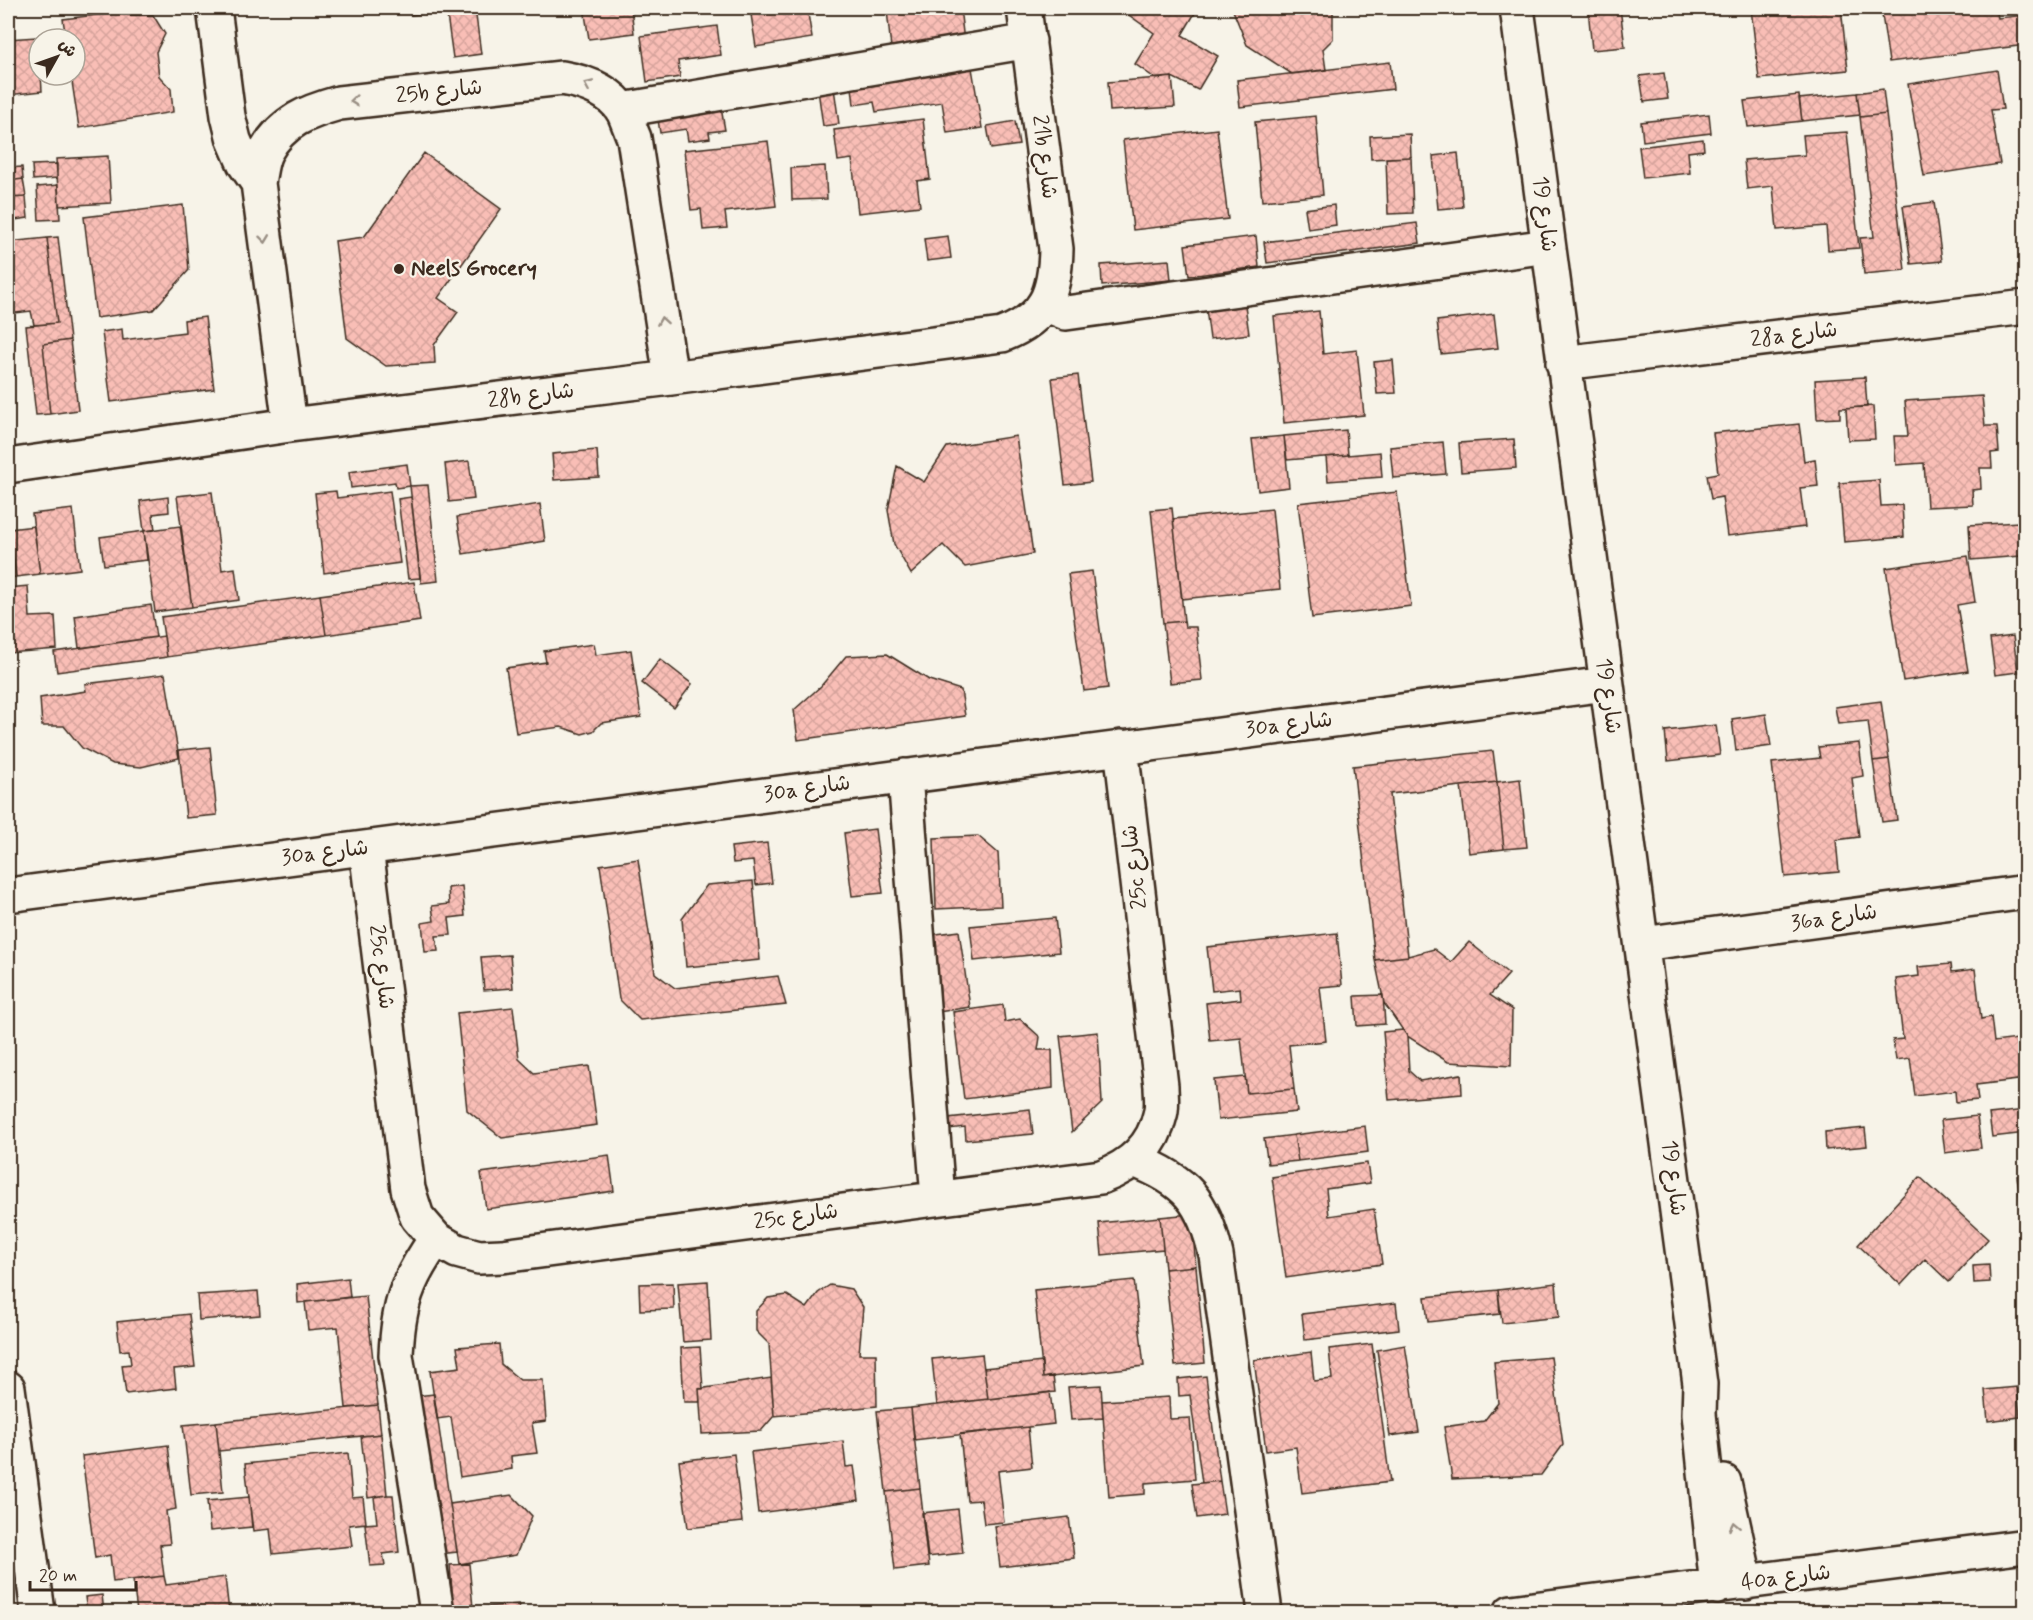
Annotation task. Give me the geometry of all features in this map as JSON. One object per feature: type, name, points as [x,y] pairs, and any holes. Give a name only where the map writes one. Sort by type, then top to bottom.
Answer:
[{"type":"street","points":[[214,8],[228,116],[234,140],[244,163],[258,183]]},
{"type":"street","name":"21b شارع","points":[[1024,8],[1056,249],[1056,268],[1052,286],[1044,304]]},
{"type":"street","name":"شارع 19","points":[[1517,8],[1700,1384],[1700,1414],[1732,1585]]},
{"type":"street","points":[[622,110],[1029,41]]},
{"type":"street","name":"25b شارع","points":[[290,425],[258,183],[266,153],[284,128],[309,111],[339,103],[562,78],[584,82],[606,93],[622,110],[634,138],[671,378]]},
{"type":"street","points":[[1044,304],[1066,313],[1548,246]]},
{"type":"street","name":"28b شارع","points":[[8,466],[290,425],[1002,335],[1034,319],[1044,304]]},
{"type":"street","name":"28a شارع","points":[[1563,363],[2025,307]]},
{"type":"street","name":"30a شارع","points":[[8,895],[1606,684]]},
{"type":"street","name":"25c شارع","points":[[366,848],[408,1189],[417,1217],[436,1239],[457,1251],[479,1257],[502,1256],[1101,1177],[1134,1160],[1152,1139],[1161,1113],[1161,1086],[1121,747]]},
{"type":"street","points":[[905,776],[938,1198]]},
{"type":"street","name":"36a شارع","points":[[1642,944],[2025,892]]},
{"type":"street","points":[[1134,1160],[1160,1169],[1182,1185],[1199,1205],[1210,1229],[1216,1255],[1265,1612]]},
{"type":"street","points":[[436,1239],[418,1264],[405,1293],[398,1323],[396,1355],[437,1612]]},
{"type":"street","points":[[8,1388],[38,1612]]},
{"type":"street","name":"40a شارع","points":[[1511,1612],[2025,1546]]},
{"type":"building","points":[[368,8],[399,8],[399,9],[369,12]]},
{"type":"building","points":[[410,8],[446,8],[446,11],[411,15]]},
{"type":"building","points":[[446,8],[475,8],[481,54],[453,58]]},
{"type":"building","points":[[584,8],[631,8],[634,33],[589,39]]},
{"type":"building","points":[[750,8],[807,8],[812,38],[756,47]]},
{"type":"building","points":[[960,8],[964,41],[891,48],[887,10]]},
{"type":"building","points":[[1119,8],[1198,8],[1182,35],[1218,56],[1198,90],[1172,77],[1156,79],[1135,64],[1154,33]]},
{"type":"building","points":[[1232,8],[1333,8],[1333,39],[1323,49],[1326,70],[1292,74],[1247,45]]},
{"type":"building","points":[[1588,8],[1620,8],[1625,47],[1592,50]]},
{"type":"building","points":[[1751,8],[1841,8],[1848,70],[1759,79]]},
{"type":"building","points":[[1881,8],[1996,8],[1998,18],[2026,15],[2026,45],[1889,62]]},
{"type":"building","points":[[129,11],[129,15],[153,15],[165,34],[156,52],[159,76],[171,89],[173,112],[79,128],[73,87],[87,87],[87,27],[64,27],[63,19]]},
{"type":"building","points":[[717,26],[721,55],[678,61],[680,77],[647,82],[641,36]]},
{"type":"building","points":[[27,38],[27,87],[42,87],[42,91],[8,95],[8,39]]},
{"type":"building","points":[[1390,62],[1393,89],[1240,107],[1237,80]]},
{"type":"building","points":[[972,68],[982,128],[947,133],[942,102],[876,112],[874,102],[854,105],[852,87]]},
{"type":"building","points":[[1997,70],[2003,109],[1991,110],[2000,164],[1924,176],[1908,84]]},
{"type":"building","points":[[1664,73],[1668,99],[1644,102],[1640,76]]},
{"type":"building","points":[[1172,77],[1175,107],[1110,111],[1108,82]]},
{"type":"building","points":[[834,88],[839,124],[823,126],[818,90]]},
{"type":"building","points":[[1883,89],[1886,114],[1860,117],[1857,93]]},
{"type":"building","points":[[1857,93],[1860,115],[1802,121],[1799,99]]},
{"type":"building","points":[[1799,95],[1802,121],[1748,127],[1744,101]]},
{"type":"building","points":[[720,102],[725,130],[709,132],[710,138],[688,141],[686,129],[660,133],[657,112]]},
{"type":"building","points":[[1709,114],[1711,133],[1643,141],[1641,122]]},
{"type":"building","points":[[1886,114],[1905,270],[1864,274],[1860,238],[1874,237],[1860,117]]},
{"type":"building","points":[[1316,116],[1323,195],[1262,201],[1255,122]]},
{"type":"building","points":[[923,119],[930,179],[917,181],[920,206],[858,213],[852,159],[838,161],[834,130]]},
{"type":"building","points":[[1015,121],[1019,145],[991,149],[987,126]]},
{"type":"building","points":[[1217,129],[1228,219],[1133,230],[1123,140]]},
{"type":"building","points":[[1847,132],[1859,248],[1828,250],[1826,226],[1777,230],[1773,186],[1747,189],[1744,160],[1805,155],[1803,135]]},
{"type":"building","points":[[1410,134],[1411,157],[1371,159],[1370,136]]},
{"type":"building","points":[[1703,139],[1704,150],[1688,152],[1690,173],[1643,178],[1639,147]]},
{"type":"building","points":[[768,141],[776,206],[725,212],[727,228],[703,230],[701,209],[691,210],[684,150]]},
{"type":"building","name":"Neels Grocery","points":[[424,153],[501,209],[438,298],[458,312],[434,345],[435,363],[386,366],[347,338],[335,241],[364,237]]},
{"type":"building","points":[[1458,153],[1463,207],[1438,209],[1433,156]]},
{"type":"building","points":[[108,156],[111,203],[59,206],[56,159]]},
{"type":"building","points":[[1411,157],[1413,213],[1388,214],[1386,158]]},
{"type":"building","points":[[57,164],[57,178],[33,180],[32,165]]},
{"type":"building","points":[[825,166],[827,199],[792,200],[791,168]]},
{"type":"building","points":[[22,167],[23,179],[8,181],[8,168]]},
{"type":"building","points":[[23,179],[26,197],[8,198],[8,181]]},
{"type":"building","points":[[58,185],[60,219],[39,220],[37,187]]},
{"type":"building","points":[[26,197],[28,218],[8,221],[8,198]]},
{"type":"building","points":[[1934,202],[1942,261],[1911,264],[1903,206]]},
{"type":"building","points":[[183,205],[189,270],[153,310],[96,318],[84,217]]},
{"type":"building","points":[[1334,205],[1336,225],[1308,229],[1305,209]]},
{"type":"building","points":[[1417,223],[1420,243],[1267,263],[1264,242]]},
{"type":"building","points":[[948,236],[951,258],[927,261],[924,239]]},
{"type":"building","points":[[1256,236],[1259,267],[1189,276],[1185,245]]},
{"type":"building","points":[[58,237],[70,340],[43,344],[50,414],[36,415],[26,326],[57,323],[47,238]]},
{"type":"building","points":[[47,238],[57,323],[34,325],[31,311],[8,314],[8,242]]},
{"type":"building","points":[[1169,260],[1171,280],[1102,286],[1101,265]]},
{"type":"building","points":[[1245,305],[1249,334],[1210,339],[1206,309]]},
{"type":"building","points":[[1319,311],[1323,354],[1357,350],[1364,415],[1284,423],[1274,316]]},
{"type":"building","points":[[1494,314],[1498,348],[1441,354],[1437,321]]},
{"type":"building","points":[[205,317],[214,389],[111,402],[102,332],[122,329],[123,340],[185,332],[184,320]]},
{"type":"building","points":[[70,340],[78,410],[50,414],[43,344]]},
{"type":"building","points":[[1393,360],[1396,393],[1377,394],[1374,362]]},
{"type":"building","points":[[1078,375],[1091,482],[1065,485],[1052,378]]},
{"type":"building","points":[[1865,377],[1867,407],[1840,408],[1840,418],[1817,419],[1815,380]]},
{"type":"building","points":[[1982,396],[1985,426],[1997,426],[1999,452],[1991,453],[1992,468],[1980,468],[1981,489],[1972,490],[1973,505],[1927,507],[1924,463],[1896,465],[1894,436],[1908,436],[1905,401]]},
{"type":"building","points":[[1873,406],[1875,439],[1848,440],[1846,408]]},
{"type":"building","points":[[1799,424],[1804,461],[1815,459],[1818,486],[1800,488],[1805,527],[1727,536],[1722,497],[1711,499],[1707,475],[1718,473],[1713,433]]},
{"type":"building","points":[[1346,430],[1348,455],[1287,460],[1284,436]]},
{"type":"building","points":[[1016,436],[1033,554],[965,567],[943,545],[911,574],[894,544],[888,510],[897,466],[924,482],[947,447]]},
{"type":"building","points":[[1284,436],[1289,487],[1258,491],[1252,439]]},
{"type":"building","points":[[1514,439],[1516,468],[1461,472],[1459,443]]},
{"type":"building","points":[[1443,442],[1446,474],[1393,478],[1390,447]]},
{"type":"building","points":[[597,450],[599,477],[554,480],[552,454]]},
{"type":"building","points":[[1380,452],[1382,477],[1328,481],[1326,457]]},
{"type":"building","points":[[469,461],[474,499],[449,502],[445,464]]},
{"type":"building","points":[[407,464],[410,486],[396,488],[395,482],[351,488],[349,472]]},
{"type":"building","points":[[1879,480],[1881,506],[1902,505],[1904,537],[1844,542],[1839,483]]},
{"type":"building","points":[[428,485],[438,581],[421,583],[410,486]]},
{"type":"building","points":[[336,491],[337,498],[390,491],[400,563],[324,573],[315,493]]},
{"type":"building","points":[[212,492],[222,570],[235,568],[239,600],[192,607],[177,496]]},
{"type":"building","points":[[1397,492],[1411,606],[1312,618],[1298,503]]},
{"type":"building","points":[[168,497],[169,512],[153,514],[155,530],[144,531],[140,501]]},
{"type":"building","points":[[411,497],[420,578],[408,579],[398,499]]},
{"type":"building","points":[[540,504],[545,541],[463,554],[457,517]]},
{"type":"building","points":[[1172,508],[1184,621],[1163,623],[1151,510]]},
{"type":"building","points":[[73,509],[80,569],[40,574],[32,514]]},
{"type":"building","points":[[1272,509],[1280,589],[1182,599],[1173,519]]},
{"type":"building","points":[[2019,522],[2021,556],[1971,560],[1969,525]]},
{"type":"building","points":[[34,526],[40,574],[16,577],[10,529]]},
{"type":"building","points":[[180,526],[192,607],[155,612],[144,531]]},
{"type":"building","points":[[10,529],[16,577],[8,578],[8,530]]},
{"type":"building","points":[[144,531],[147,560],[104,565],[100,537]]},
{"type":"building","points":[[1968,556],[1975,602],[1957,605],[1968,671],[1903,681],[1886,568]]},
{"type":"building","points":[[1092,571],[1108,688],[1084,691],[1068,574]]},
{"type":"building","points":[[414,582],[420,621],[326,635],[320,595]]},
{"type":"building","points":[[28,586],[30,617],[55,616],[57,649],[8,653],[8,588]]},
{"type":"building","points":[[320,595],[326,635],[167,657],[161,617]]},
{"type":"building","points":[[151,605],[156,637],[79,648],[75,616]]},
{"type":"building","points":[[1184,621],[1185,627],[1196,627],[1202,680],[1170,683],[1163,623]]},
{"type":"building","points":[[164,636],[167,657],[57,672],[54,652]]},
{"type":"building","points":[[2013,636],[2018,672],[1995,675],[1990,639]]},
{"type":"building","points":[[594,644],[596,655],[631,650],[641,717],[601,723],[593,731],[582,734],[561,727],[516,733],[506,668],[546,662],[544,651]]},
{"type":"building","points":[[887,654],[929,680],[961,690],[965,716],[798,740],[794,710],[821,686],[846,656]]},
{"type":"building","points":[[660,659],[692,684],[674,708],[642,683]]},
{"type":"building","points":[[165,674],[179,758],[141,767],[113,764],[82,748],[64,726],[42,726],[40,698],[86,691],[85,684]]},
{"type":"building","points":[[1881,701],[1889,759],[1873,761],[1868,721],[1838,724],[1835,707]]},
{"type":"building","points":[[1766,714],[1771,746],[1736,751],[1732,719]]},
{"type":"building","points":[[1716,725],[1720,755],[1668,761],[1665,731]]},
{"type":"building","points":[[1859,743],[1863,776],[1852,778],[1859,837],[1836,840],[1839,872],[1785,877],[1772,763],[1820,758],[1818,747]]},
{"type":"building","points":[[210,747],[217,815],[186,818],[179,750]]},
{"type":"building","points":[[1493,751],[1497,782],[1390,794],[1408,956],[1375,960],[1353,766]]},
{"type":"building","points":[[1889,759],[1897,820],[1882,822],[1873,761]]},
{"type":"building","points":[[1520,779],[1527,847],[1504,849],[1497,782]]},
{"type":"building","points":[[1497,782],[1504,849],[1469,853],[1461,786]]},
{"type":"building","points":[[875,829],[883,893],[852,896],[844,833]]},
{"type":"building","points":[[978,836],[998,853],[1001,906],[936,909],[934,838]]},
{"type":"building","points":[[767,843],[772,883],[756,885],[753,861],[733,863],[731,847]]},
{"type":"building","points":[[638,859],[655,973],[675,988],[778,976],[786,1005],[640,1020],[619,999],[600,865]]},
{"type":"building","points":[[753,881],[760,960],[686,967],[682,919],[707,885]]},
{"type":"building","points":[[462,886],[465,916],[449,918],[451,935],[436,936],[438,951],[425,952],[422,923],[434,921],[432,906],[449,904],[448,888]]},
{"type":"building","points":[[1055,918],[1059,952],[974,961],[970,926]]},
{"type":"building","points":[[959,931],[970,1007],[932,1013],[921,936]]},
{"type":"building","points":[[1337,933],[1342,985],[1320,987],[1326,1041],[1289,1045],[1294,1089],[1247,1093],[1241,1038],[1210,1041],[1206,1003],[1241,999],[1240,988],[1212,991],[1207,947]]},
{"type":"building","points":[[1469,942],[1509,974],[1490,995],[1512,1010],[1511,1066],[1448,1062],[1407,1036],[1384,1003],[1375,960],[1408,956],[1434,949],[1451,962]]},
{"type":"building","points":[[2021,945],[2026,945],[2026,986]]},
{"type":"building","points":[[510,955],[513,988],[484,990],[481,957]]},
{"type":"building","points":[[1951,964],[1952,972],[1975,969],[1981,1019],[1991,1017],[1994,1042],[2026,1038],[2026,1079],[1976,1085],[1978,1100],[1956,1102],[1955,1091],[1915,1096],[1910,1058],[1896,1060],[1893,1040],[1903,1039],[1896,979],[1919,976],[1918,967]]},
{"type":"building","points":[[1383,995],[1385,1024],[1357,1026],[1355,996]]},
{"type":"building","points":[[1003,1005],[1005,1022],[1020,1019],[1040,1037],[1038,1050],[1052,1050],[1053,1088],[964,1099],[953,1012]]},
{"type":"building","points":[[513,1007],[519,1059],[534,1073],[589,1066],[597,1125],[502,1138],[467,1110],[457,1013]]},
{"type":"building","points":[[1403,1030],[1407,1036],[1409,1071],[1420,1081],[1461,1074],[1462,1094],[1389,1100],[1383,1032]]},
{"type":"building","points":[[1098,1032],[1102,1103],[1072,1132],[1060,1036]]},
{"type":"building","points":[[1245,1077],[1247,1093],[1294,1089],[1297,1112],[1218,1120],[1214,1080]]},
{"type":"building","points":[[1030,1109],[1033,1134],[966,1140],[965,1127],[949,1129],[948,1118]]},
{"type":"building","points":[[2026,1110],[2026,1133],[1992,1137],[1989,1114]]},
{"type":"building","points":[[1977,1116],[1981,1148],[1945,1153],[1941,1120]]},
{"type":"building","points":[[1365,1126],[1368,1152],[1298,1161],[1294,1135]]},
{"type":"building","points":[[1865,1128],[1867,1146],[1826,1150],[1825,1132]]},
{"type":"building","points":[[1294,1135],[1298,1161],[1268,1164],[1264,1139]]},
{"type":"building","points":[[609,1155],[614,1191],[486,1209],[481,1173]]},
{"type":"building","points":[[1367,1163],[1370,1183],[1326,1189],[1329,1216],[1374,1209],[1382,1264],[1286,1278],[1272,1177]]},
{"type":"building","points":[[2026,1175],[2026,1244],[2017,1176]]},
{"type":"building","points":[[1920,1177],[1988,1239],[1949,1282],[1925,1259],[1901,1285],[1858,1245]]},
{"type":"building","points":[[1191,1214],[1196,1266],[1165,1269],[1160,1217]]},
{"type":"building","points":[[1160,1217],[1163,1249],[1102,1255],[1099,1223]]},
{"type":"building","points":[[1989,1265],[1990,1282],[1974,1283],[1973,1266]]},
{"type":"building","points":[[1196,1266],[1205,1363],[1175,1366],[1165,1269]]},
{"type":"building","points":[[348,1278],[350,1297],[298,1303],[297,1284]]},
{"type":"building","points":[[1134,1280],[1144,1366],[1043,1378],[1034,1290]]},
{"type":"building","points":[[708,1281],[711,1340],[683,1342],[678,1283]]},
{"type":"building","points":[[673,1283],[674,1309],[640,1310],[639,1284]]},
{"type":"building","points":[[1556,1283],[1559,1317],[1502,1323],[1498,1290]]},
{"type":"building","points":[[830,1285],[851,1289],[863,1307],[859,1354],[876,1354],[877,1406],[774,1416],[769,1344],[756,1331],[756,1311],[768,1298],[787,1295],[807,1308],[818,1293]]},
{"type":"building","points":[[1498,1290],[1500,1314],[1428,1322],[1425,1297]]},
{"type":"building","points":[[258,1291],[260,1315],[199,1320],[197,1295]]},
{"type":"building","points":[[366,1296],[378,1405],[346,1408],[338,1327],[308,1330],[305,1302]]},
{"type":"building","points":[[1396,1303],[1399,1329],[1305,1340],[1302,1314]]},
{"type":"building","points":[[189,1314],[195,1367],[174,1369],[176,1388],[126,1394],[122,1365],[131,1364],[129,1350],[120,1351],[117,1322]]},
{"type":"building","points":[[499,1344],[501,1364],[520,1380],[543,1380],[546,1421],[532,1423],[537,1453],[511,1456],[512,1469],[460,1477],[451,1417],[437,1419],[430,1371],[460,1367],[457,1347]]},
{"type":"building","points":[[1372,1344],[1390,1482],[1302,1493],[1296,1447],[1266,1451],[1254,1360],[1311,1352],[1314,1381],[1332,1379],[1329,1349]]},
{"type":"building","points":[[1405,1345],[1419,1432],[1390,1436],[1377,1350]]},
{"type":"building","points":[[700,1347],[703,1389],[699,1389],[700,1402],[684,1402],[681,1348]]},
{"type":"building","points":[[982,1354],[988,1399],[937,1405],[932,1359]]},
{"type":"building","points":[[1551,1357],[1563,1445],[1541,1475],[1452,1479],[1444,1427],[1484,1421],[1498,1403],[1494,1362]]},
{"type":"building","points":[[1042,1362],[1043,1378],[1053,1376],[1055,1392],[988,1399],[984,1368]]},
{"type":"building","points":[[1206,1376],[1220,1481],[1202,1483],[1190,1395],[1179,1396],[1178,1379]]},
{"type":"building","points":[[771,1378],[774,1416],[761,1431],[702,1434],[699,1389]]},
{"type":"building","points":[[1101,1385],[1103,1418],[1071,1420],[1068,1387]]},
{"type":"building","points":[[2017,1387],[2020,1417],[1988,1421],[1985,1390]]},
{"type":"building","points":[[1050,1392],[1054,1424],[914,1440],[911,1408]]},
{"type":"building","points":[[434,1394],[457,1552],[430,1555],[407,1397]]},
{"type":"building","points":[[1169,1397],[1170,1419],[1190,1418],[1195,1479],[1145,1483],[1145,1494],[1109,1497],[1102,1401]]},
{"type":"building","points":[[378,1405],[381,1434],[219,1451],[216,1422]]},
{"type":"building","points":[[911,1408],[920,1488],[886,1492],[877,1411]]},
{"type":"building","points":[[216,1422],[223,1492],[191,1495],[183,1425]]},
{"type":"building","points":[[1028,1427],[1032,1467],[998,1471],[1004,1522],[984,1524],[981,1500],[967,1501],[960,1434]]},
{"type":"building","points":[[381,1434],[387,1495],[368,1498],[361,1436]]},
{"type":"building","points":[[843,1441],[846,1467],[854,1466],[859,1500],[758,1513],[751,1452]]},
{"type":"building","points":[[168,1445],[176,1509],[166,1511],[170,1544],[160,1545],[164,1576],[113,1582],[110,1555],[95,1558],[82,1456]]},
{"type":"building","points":[[348,1453],[352,1498],[363,1497],[366,1523],[349,1525],[352,1546],[273,1554],[270,1529],[253,1531],[245,1464]]},
{"type":"building","points":[[734,1454],[742,1522],[688,1528],[679,1461]]},
{"type":"building","points":[[1220,1481],[1225,1514],[1197,1518],[1192,1484]]},
{"type":"building","points":[[920,1488],[929,1566],[895,1570],[886,1492]]},
{"type":"building","points":[[393,1495],[399,1552],[383,1554],[385,1565],[370,1566],[365,1524],[377,1523],[374,1497]]},
{"type":"building","points":[[512,1495],[532,1516],[516,1555],[459,1564],[450,1504]]},
{"type":"building","points":[[249,1497],[252,1527],[210,1531],[207,1501]]},
{"type":"building","points":[[958,1509],[963,1553],[927,1557],[922,1513]]},
{"type":"building","points":[[1069,1517],[1074,1558],[1000,1567],[995,1526]]},
{"type":"building","points":[[469,1564],[473,1608],[519,1604],[519,1612],[440,1612],[439,1605],[453,1604],[450,1565]]},
{"type":"building","points":[[164,1576],[166,1585],[225,1577],[229,1612],[137,1612],[133,1580]]},
{"type":"building","points":[[102,1595],[104,1612],[87,1612],[85,1597]]},
{"type":"place","name":"Neels Grocery","points":[[399,269]]}]
